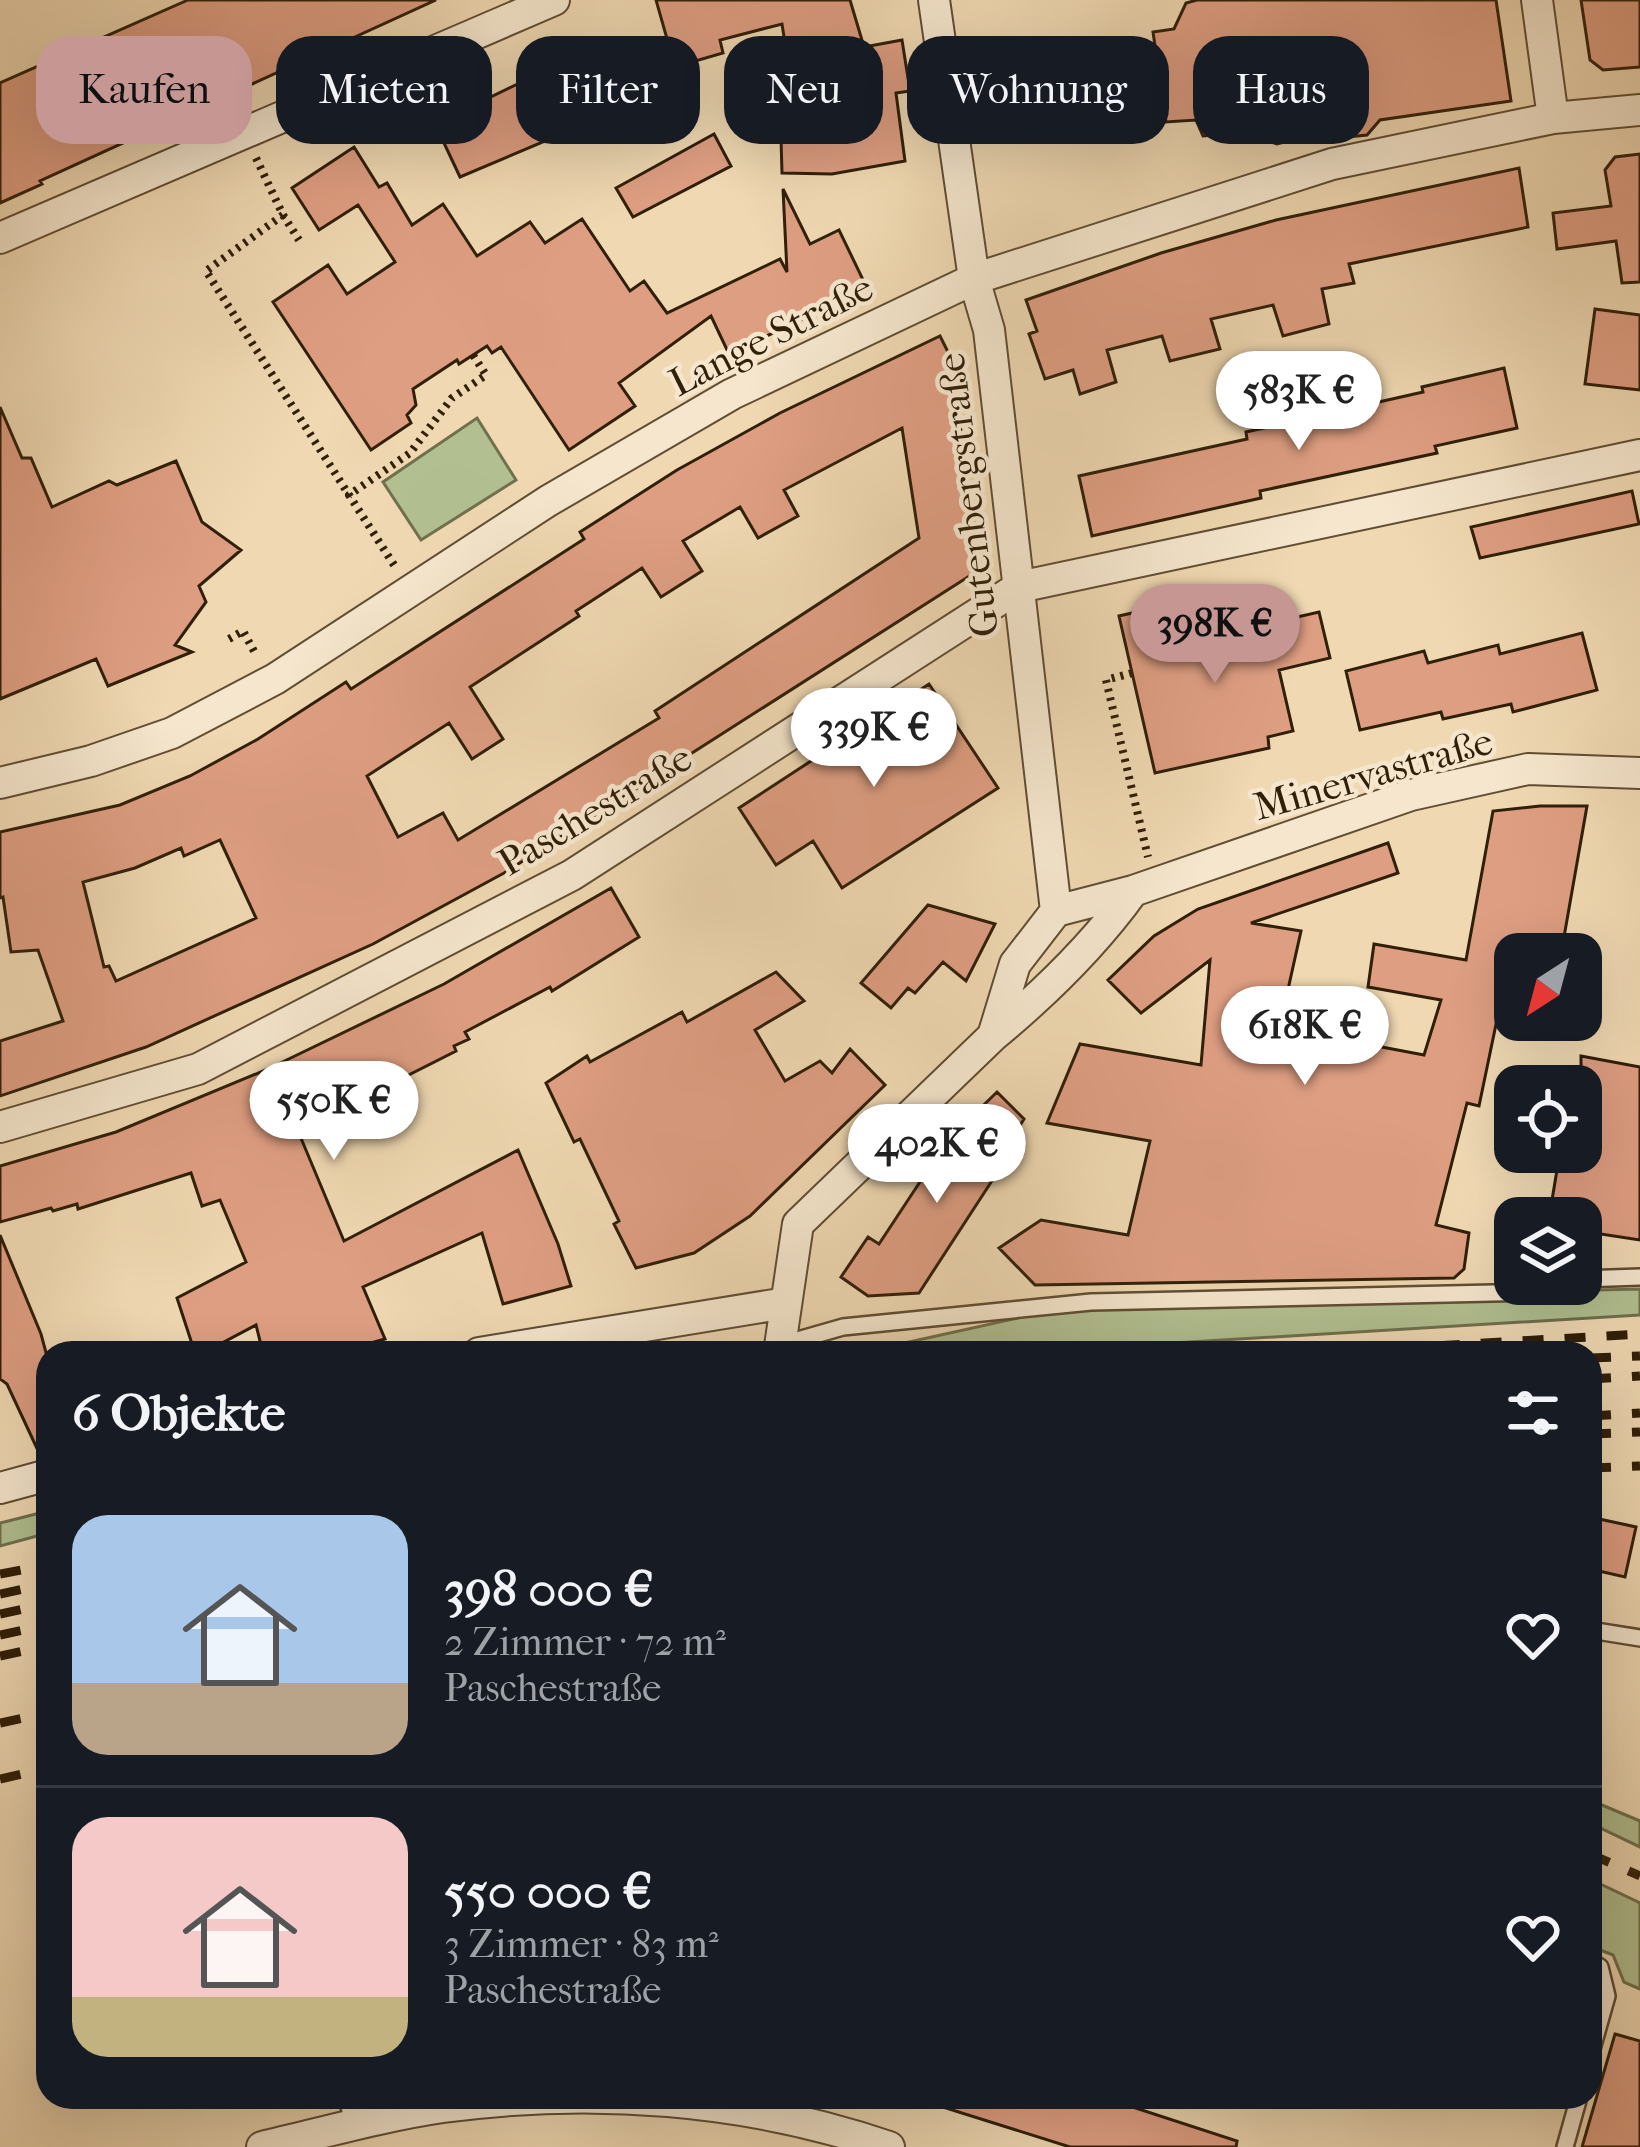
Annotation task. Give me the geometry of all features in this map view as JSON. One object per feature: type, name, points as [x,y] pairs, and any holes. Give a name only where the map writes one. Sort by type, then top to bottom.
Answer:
[{"type":"street","points":[[252,129],[554,0]]},
{"type":"street","name":"Gutenbergstraße","points":[[934,0],[974,279],[989,330],[1056,911]]},
{"type":"street","points":[[1538,0],[1553,118]]},
{"type":"street","name":"Lange Straße","points":[[0,783],[91,761],[172,733],[275,679],[548,501],[732,394],[974,279],[1332,164],[1553,118],[1640,110]]},
{"type":"street","points":[[0,238],[216,144]]},
{"type":"street","name":"Paschestraße","points":[[0,1127],[198,1069],[572,875],[1019,587],[1640,455]]},
{"type":"street","name":"Minervastraße","points":[[1056,911],[1144,887],[1411,795],[1528,770],[1640,773]]},
{"type":"street","points":[[780,1341],[798,1224],[1032,1004],[1144,887]]},
{"type":"street","points":[[993,1036],[1015,964],[1056,911]]},
{"type":"street","points":[[553,1341],[786,1303]]},
{"type":"street","points":[[1,1485],[36,1478]]},
{"type":"street","points":[[262,2147],[350,2111],[396,2109]]},
{"type":"street","points":[[735,2109],[889,2147]]},
{"type":"lane","points":[[1602,1279],[1640,1276]]},
{"type":"lane","points":[[802,1341],[843,1327],[1091,1302],[1494,1294]]},
{"type":"lane","points":[[1602,1632],[1640,1638]]},
{"type":"lane","points":[[1602,1977],[1606,1996],[1602,2011]]},
{"type":"lane","points":[[1565,2147],[1576,2109]]},
{"type":"path","points":[[250,144],[299,240]]},
{"type":"path","points":[[283,215],[206,271],[395,566]]},
{"type":"path","points":[[349,496],[410,453],[452,398],[486,375],[473,356]]},
{"type":"path","points":[[229,639],[242,631],[256,654]]},
{"type":"path","points":[[1132,673],[1106,680],[1144,887]]},
{"type":"green space","points":[[477,418],[516,480],[421,540],[383,482]]},
{"type":"green space","points":[[1640,1289],[1640,1315],[1206,1341],[914,1341],[1091,1302],[1494,1292],[1494,1305],[1602,1305],[1602,1290]]},
{"type":"green space","points":[[36,1514],[36,1536],[0,1546],[0,1523]]},
{"type":"green space","points":[[1602,1805],[1640,1821],[1640,1847],[1602,1829]]},
{"type":"green space","points":[[1602,1885],[1640,1903],[1640,1989],[1624,1982],[1613,1955],[1602,1951]]},
{"type":"building","points":[[188,0],[436,0],[357,36],[276,36],[276,73],[252,84],[252,36],[106,36]]},
{"type":"building","points":[[656,0],[850,0],[861,36],[784,36],[782,24],[724,36],[720,40],[723,53],[700,60],[700,36],[666,36]]},
{"type":"building","points":[[1496,0],[1511,101],[1380,120],[1369,133],[1369,36],[1193,36],[1193,120],[1169,122],[1169,36],[1154,36],[1153,32],[1174,29],[1186,3]]},
{"type":"building","points":[[1581,0],[1640,0],[1640,67],[1603,70],[1590,60]]},
{"type":"building","points":[[902,40],[907,91],[896,93],[905,161],[832,174],[782,173],[781,144],[883,144],[883,44]]},
{"type":"building","points":[[36,67],[36,144],[121,144],[0,203],[0,83]]},
{"type":"building","points":[[516,85],[516,144],[538,144],[460,177],[444,144],[492,144],[492,96]]},
{"type":"building","points":[[714,134],[731,166],[633,217],[616,188]]},
{"type":"building","points":[[354,147],[379,187],[387,183],[412,225],[443,204],[477,256],[530,222],[545,243],[582,219],[630,291],[644,281],[667,313],[780,259],[787,272],[783,189],[810,244],[839,230],[867,288],[729,354],[711,316],[619,383],[635,406],[569,450],[501,347],[492,353],[487,346],[413,389],[416,405],[407,415],[411,423],[371,450],[273,302],[328,265],[347,294],[395,262],[358,205],[319,230],[292,188]]},
{"type":"building","points":[[1640,154],[1640,282],[1622,283],[1616,241],[1557,249],[1553,213],[1611,206],[1605,170],[1615,157]]},
{"type":"building","points":[[1519,168],[1528,227],[1349,264],[1354,283],[1322,289],[1329,324],[1283,336],[1273,305],[1211,319],[1220,349],[1170,361],[1162,336],[1107,350],[1116,382],[1080,394],[1073,370],[1045,379],[1029,334],[1037,331],[1026,300],[1161,253],[1276,220]]},
{"type":"building","points":[[1595,309],[1640,315],[1640,390],[1585,384]]},
{"type":"building","points":[[940,336],[950,356],[979,557],[971,575],[504,873],[373,944],[146,1047],[0,1096],[0,1041],[63,1021],[38,950],[11,952],[0,898],[0,832],[120,805],[190,776],[346,682],[351,689],[584,539],[580,532],[677,470],[780,413]],"holes":[[[902,428],[919,538],[655,711],[659,718],[458,840],[443,813],[398,837],[367,776],[449,723],[472,759],[503,739],[470,687],[579,616],[576,611],[642,568],[661,597],[702,571],[683,541],[740,507],[758,538],[798,516],[784,490]],[[220,840],[256,918],[116,981],[109,966],[104,967],[83,882],[135,868],[181,848],[184,856]]]},
{"type":"building","points":[[1504,368],[1517,428],[1435,446],[1437,453],[1260,491],[1261,498],[1092,536],[1079,476],[1247,439],[1246,432],[1423,392],[1422,387]]},
{"type":"building","points":[[0,407],[22,458],[31,458],[52,507],[109,481],[117,485],[176,461],[202,522],[241,550],[199,586],[206,602],[175,645],[192,652],[108,686],[96,659],[0,699]]},
{"type":"building","points":[[1632,491],[1639,524],[1480,558],[1471,527]]},
{"type":"building","points":[[1163,606],[1172,646],[1319,612],[1330,658],[1279,670],[1293,731],[1268,737],[1269,748],[1155,773],[1119,616]]},
{"type":"building","points":[[1582,633],[1597,690],[1513,712],[1511,704],[1443,719],[1441,712],[1360,730],[1346,671],[1424,651],[1428,663],[1498,645],[1500,654]]},
{"type":"building","points":[[929,684],[998,788],[842,888],[813,841],[776,865],[739,808]]},
{"type":"building","points":[[1587,806],[1565,933],[1494,933],[1494,1034],[1479,1106],[1467,1103],[1436,1225],[1469,1233],[1464,1269],[1454,1278],[1035,1285],[999,1248],[1041,1220],[1128,1235],[1150,1141],[1047,1123],[1080,1044],[1201,1065],[1210,960],[1141,1013],[1108,980],[1154,936],[1198,909],[1388,843],[1398,873],[1251,923],[1301,931],[1285,1003],[1371,1016],[1366,1044],[1424,1055],[1441,1000],[1368,987],[1374,944],[1466,960],[1493,811]]},
{"type":"building","points":[[611,888],[639,937],[552,991],[550,987],[465,1032],[469,1039],[454,1046],[456,1051],[298,1131],[344,1241],[518,1150],[571,1286],[503,1304],[482,1233],[363,1287],[385,1339],[260,1341],[256,1325],[226,1341],[191,1341],[177,1298],[246,1262],[220,1200],[202,1206],[191,1173],[78,1209],[77,1204],[51,1208],[0,1222],[0,1166],[116,1132],[268,1069],[444,984]]},
{"type":"building","points":[[928,905],[995,924],[966,981],[943,962],[915,993],[908,988],[891,1008],[861,983]]},
{"type":"building","points":[[776,972],[804,1001],[755,1030],[785,1081],[820,1061],[832,1073],[850,1049],[885,1085],[750,1216],[694,1253],[636,1268],[580,1139],[574,1142],[546,1083],[587,1056],[590,1062],[682,1012],[687,1022]]},
{"type":"building","points":[[1581,1056],[1640,1067],[1640,1240],[1602,1234],[1602,1197],[1552,1197],[1556,1173],[1602,1173],[1602,1065],[1581,1065]]},
{"type":"building","points":[[997,1092],[1024,1119],[992,1170],[997,1173],[919,1293],[868,1296],[841,1277],[868,1237],[879,1244],[947,1141]]},
{"type":"building","points":[[0,1235],[43,1341],[36,1341],[36,1446],[7,1384],[0,1379]]},
{"type":"building","points":[[1602,1520],[1636,1527],[1625,1577],[1602,1572]]},
{"type":"building","points":[[1615,2034],[1640,2041],[1640,2147],[1582,2147],[1593,2109],[1602,2109],[1602,2079]]},
{"type":"building","points":[[949,2109],[1139,2109],[1237,2141],[1236,2147],[1070,2147]]},
{"type":"railway","points":[[1520,1341],[1640,1334]]},
{"type":"railway","points":[[1602,1358],[1640,1356]]},
{"type":"railway","points":[[1602,1378],[1640,1376]]},
{"type":"railway","points":[[1602,1415],[1640,1413]]},
{"type":"railway","points":[[1602,1434],[1640,1432]]},
{"type":"railway","points":[[1602,1468],[1640,1466]]},
{"type":"railway","points":[[0,1574],[36,1567]]},
{"type":"railway","points":[[0,1594],[36,1586]]},
{"type":"railway","points":[[0,1614],[36,1606]]},
{"type":"railway","points":[[0,1635],[36,1628]]},
{"type":"railway","points":[[0,1656],[36,1648]]},
{"type":"railway","points":[[0,1723],[36,1716]]},
{"type":"railway","points":[[0,1779],[36,1771]]},
{"type":"railway","points":[[1602,1859],[1640,1876]]}]
